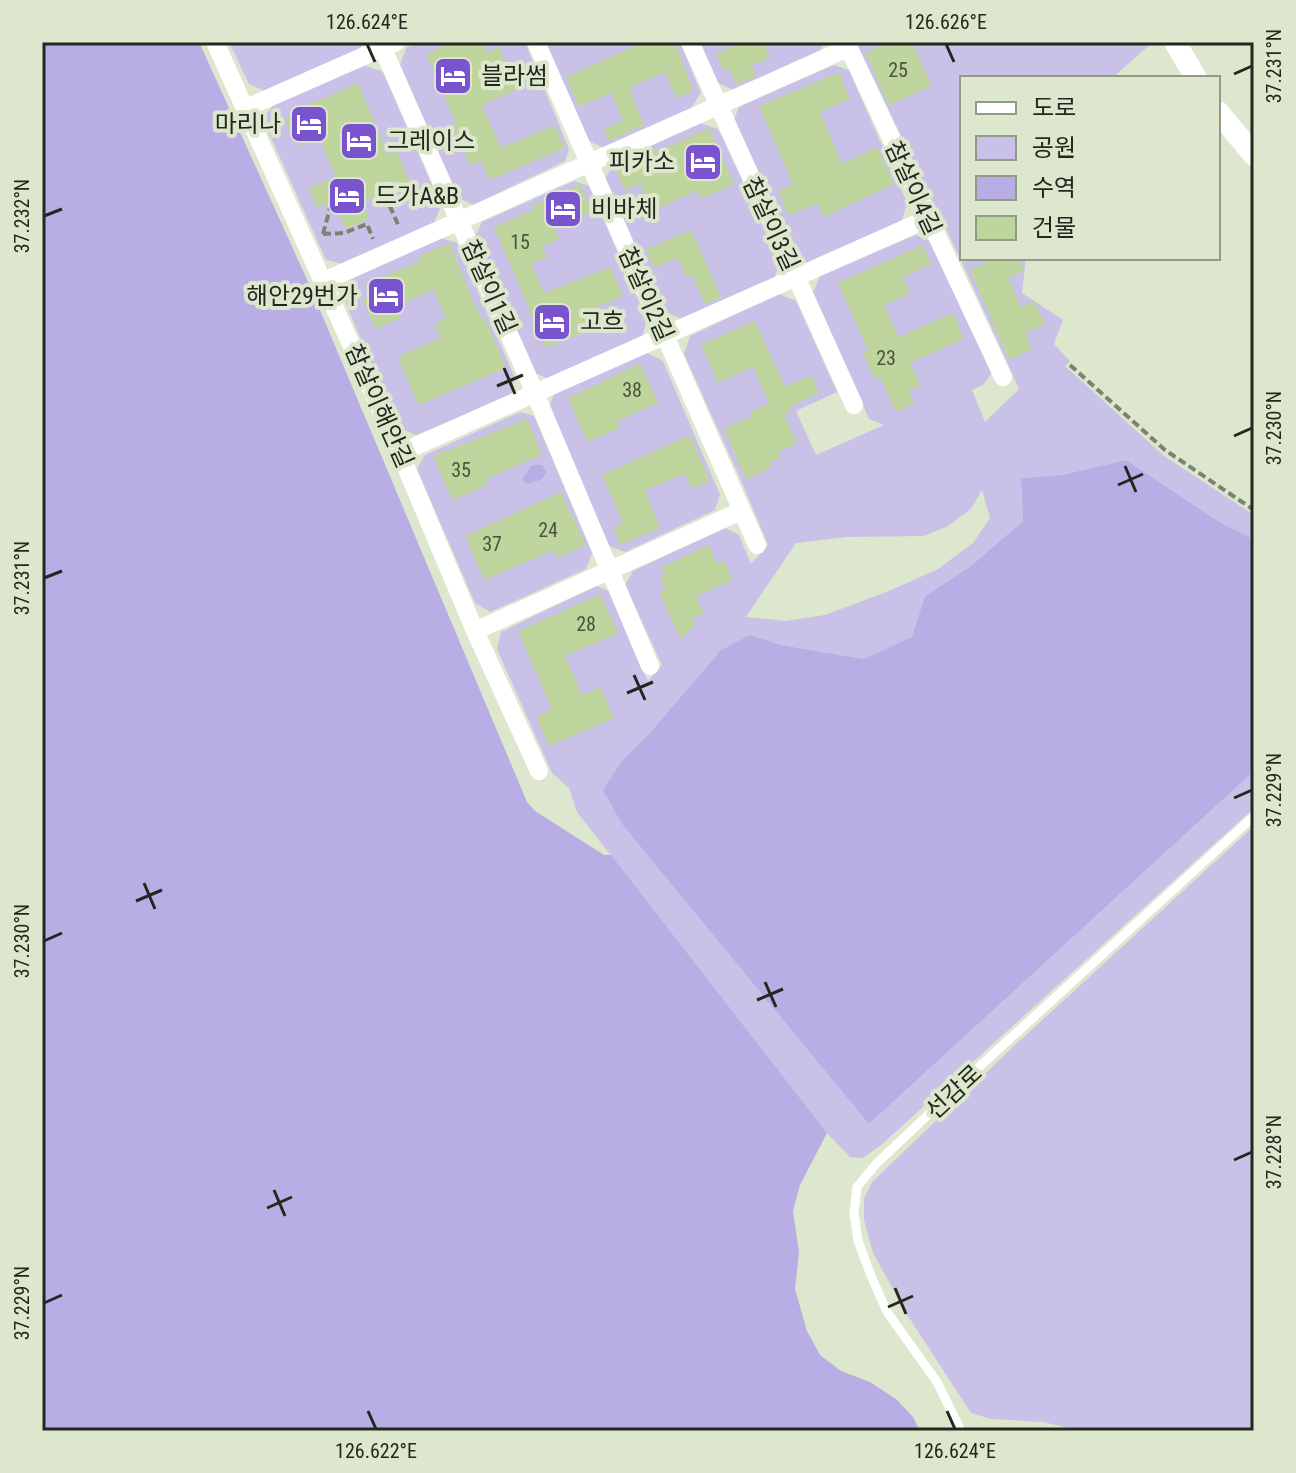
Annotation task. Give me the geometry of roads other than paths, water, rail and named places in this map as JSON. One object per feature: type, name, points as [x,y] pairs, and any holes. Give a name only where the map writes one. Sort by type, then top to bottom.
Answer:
[{"type":"street","name":"참살이해안길","points":[[215,42],[315,238],[324,281],[539,771]]},
{"type":"street","name":"참살이2길","points":[[536,42],[757,545]]},
{"type":"street","name":"참살이3길","points":[[690,42],[854,405]]},
{"type":"street","points":[[1175,42],[1195,76]]},
{"type":"street","points":[[246,108],[386,44]]},
{"type":"street","name":"참살이1길","points":[[386,44],[650,666]]},
{"type":"street","points":[[324,281],[847,45]]},
{"type":"street","name":"참살이4길","points":[[847,45],[1003,377]]},
{"type":"street","points":[[1220,114],[1254,155]]},
{"type":"street","points":[[400,453],[927,219]]},
{"type":"street","points":[[475,631],[741,511]]},
{"type":"lane","name":"선감로","points":[[961,1431],[937,1382],[887,1312],[872,1278],[858,1241],[854,1213],[857,1187],[876,1164],[967,1078],[1254,816]]},
{"type":"water","points":[[42,42],[199,42],[309,284],[527,802],[535,811],[604,855],[611,855],[827,1133],[800,1185],[793,1211],[799,1252],[795,1289],[807,1331],[820,1355],[841,1371],[870,1382],[896,1399],[913,1417],[920,1431],[42,1431]]},
{"type":"water","points":[[1126,460],[1221,523],[1254,539],[1254,771],[869,1124],[622,824],[603,790],[624,758],[648,735],[721,650],[750,635],[781,645],[864,659],[912,637],[925,596],[971,566],[1023,521],[1021,478],[1061,475]]},
{"type":"water","points":[[532,465],[542,465],[547,473],[540,480],[526,484],[522,480]]},
{"type":"place","name":"블라썸","points":[[453,76]]},
{"type":"place","name":"마리나","points":[[309,124]]},
{"type":"place","name":"그레이스","points":[[359,141]]},
{"type":"place","name":"피카소","points":[[703,162]]},
{"type":"place","name":"드가A&B","points":[[347,196]]},
{"type":"place","name":"비바체","points":[[563,209]]},
{"type":"place","name":"해안29번가","points":[[386,296]]},
{"type":"place","name":"고흐","points":[[552,322]]}]
